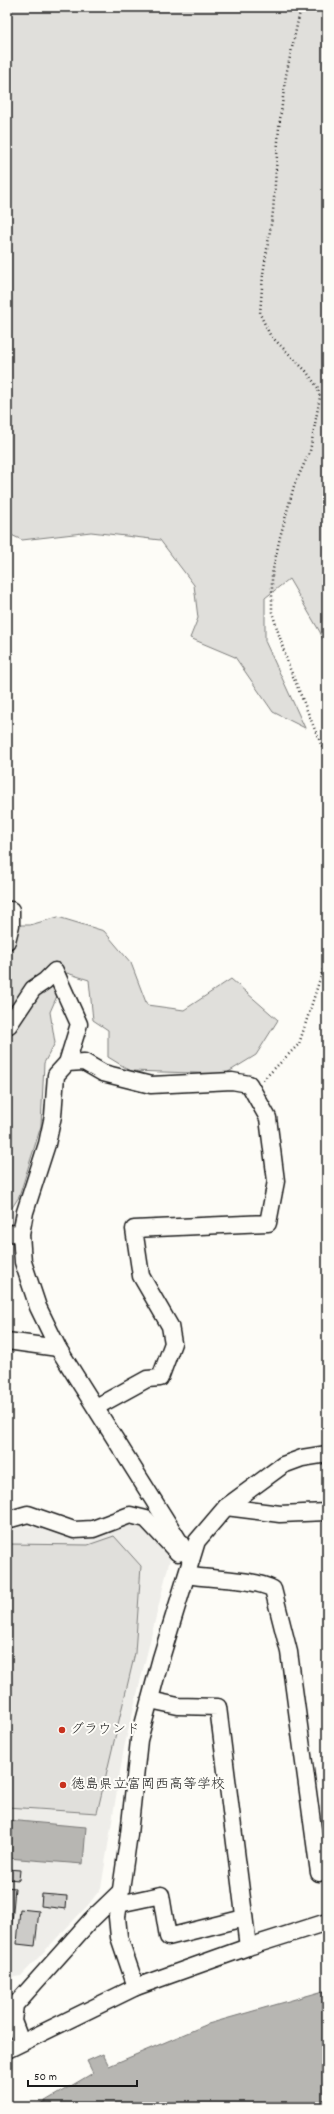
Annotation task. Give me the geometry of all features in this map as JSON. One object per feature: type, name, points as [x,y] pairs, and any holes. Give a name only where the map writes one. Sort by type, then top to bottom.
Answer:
[{"type":"street","points":[[7,910],[11,910],[11,925],[7,941]]},
{"type":"street","points":[[7,1021],[9,1025],[33,989],[45,981],[55,971],[79,1024],[66,1063],[56,1075],[53,1116],[47,1144],[25,1212],[14,1233],[38,1307],[58,1348],[189,1557]]},
{"type":"street","points":[[66,1063],[84,1062],[103,1073],[151,1084],[232,1081],[249,1084],[268,1118],[276,1181],[268,1223],[134,1229],[141,1276],[170,1326],[173,1343],[160,1378],[147,1379],[96,1407]]},
{"type":"street","points":[[7,1341],[58,1348]]},
{"type":"street","points":[[136,1987],[119,1937],[117,1917],[119,1898],[129,1834],[140,1740],[150,1700],[187,1575],[189,1557],[197,1542],[226,1507],[283,1465],[302,1458],[327,1454]]},
{"type":"street","points":[[226,1507],[280,1514],[327,1512]]},
{"type":"street","points":[[7,1520],[28,1514],[74,1530],[93,1529],[130,1515],[146,1519],[179,1553],[189,1557]]},
{"type":"street","points":[[187,1575],[208,1579],[263,1584],[273,1589],[289,1652],[319,1873]]},
{"type":"street","points":[[150,1700],[178,1706],[218,1707],[248,1947]]},
{"type":"street","points":[[21,2042],[12,2021],[15,2005],[91,1920],[119,1898],[161,1895],[168,1937],[244,1918]]},
{"type":"street","points":[[7,2050],[136,1987],[248,1947],[327,1922]]},
{"type":"path","points":[[301,7],[283,97],[272,212],[263,274],[260,314],[270,335],[306,371],[318,388],[320,397],[310,451],[294,486],[280,537],[272,574],[272,612],[288,664],[327,759]]},
{"type":"path","points":[[249,1084],[265,1080],[299,1044],[327,957]]},
{"type":"shaded area","points":[[7,7],[327,7],[327,649],[320,632],[289,579],[265,598],[265,641],[305,728],[273,712],[235,657],[190,638],[198,618],[194,585],[160,540],[91,532],[22,540],[7,533]]},
{"type":"shaded area","points":[[58,917],[104,931],[131,963],[147,1005],[184,1010],[231,979],[278,1020],[256,1055],[225,1074],[131,1071],[108,1057],[108,1030],[93,1020],[89,980],[67,973],[50,1012],[55,1043],[44,1063],[41,1126],[19,1197],[7,1215],[7,925],[30,925]]},
{"type":"shaded area","name":"グラウンド","points":[[116,1523],[143,1525],[170,1559],[124,1748],[101,1888],[89,1904],[21,1976],[7,1978],[7,1532],[21,1526],[48,1528]]},
{"type":"shaded area","name":"グラウンド","points":[[114,1536],[141,1566],[135,1653],[97,1813],[7,1807],[7,1544],[88,1545]]},
{"type":"shaded area","points":[[7,1820],[86,1827],[83,1864],[7,1858]]},
{"type":"shaded area","points":[[327,1990],[327,2107],[35,2107],[93,2073],[87,2061],[103,2054],[109,2066],[208,2024]]},
{"type":"building","points":[[7,1869],[20,1870],[19,1880],[7,1879]]},
{"type":"building","points":[[7,1887],[15,1888],[9,1956],[7,1956]]},
{"type":"building","points":[[42,1894],[67,1896],[66,1909],[41,1906]]},
{"type":"building","points":[[20,1909],[39,1911],[35,1946],[17,1944]]},
{"type":"place","name":"グラウンド","points":[[62,1730]]},
{"type":"place","name":"徳島県立富岡西高等学校","points":[[63,1785]]}]
